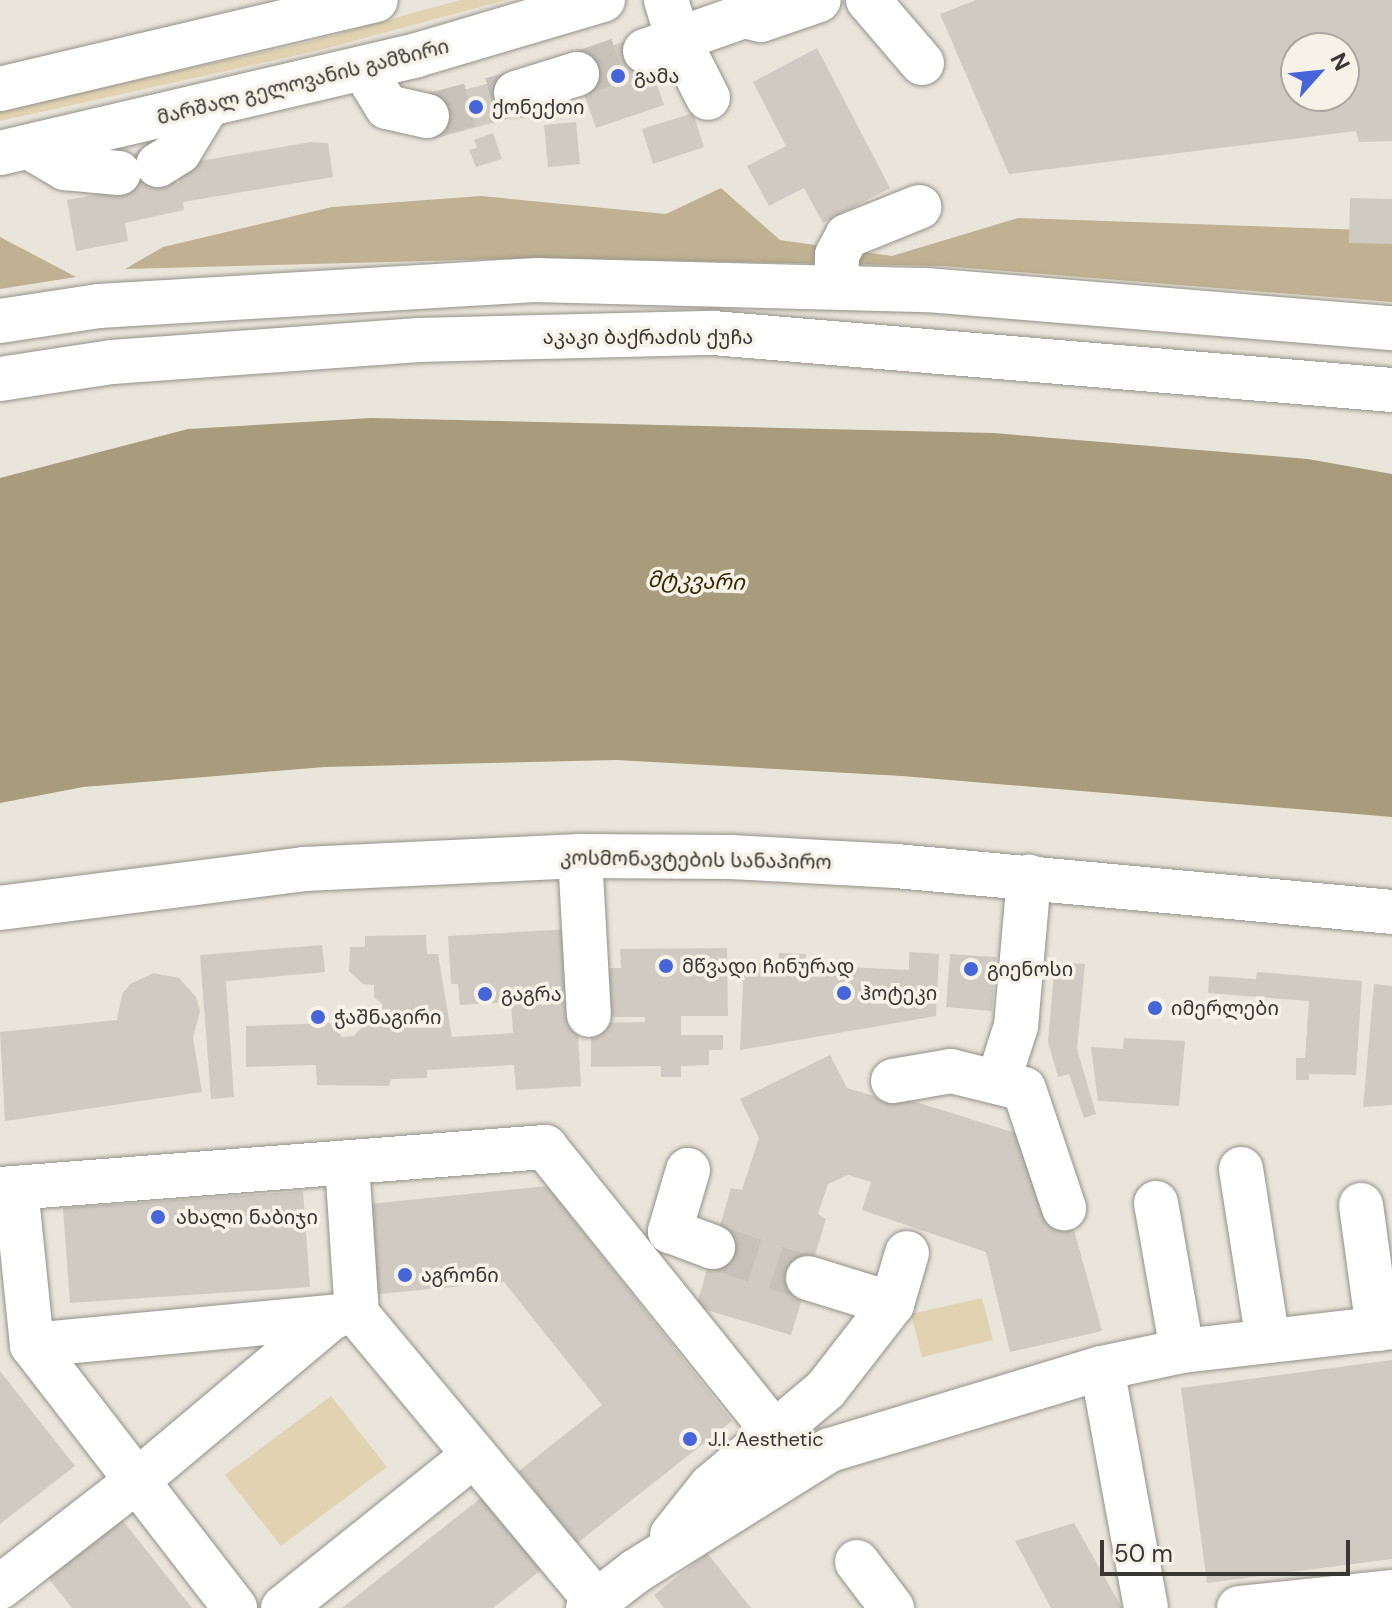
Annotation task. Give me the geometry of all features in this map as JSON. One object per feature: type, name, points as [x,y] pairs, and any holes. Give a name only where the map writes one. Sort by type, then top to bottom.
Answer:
[{"type":"main road","name":"მარშალ გელოვანის გამზირი","points":[[15,150],[363,68],[603,0]]},
{"type":"main road","points":[[708,98],[663,30],[744,16],[761,20],[819,0]]},
{"type":"main road","points":[[868,0],[922,63]]},
{"type":"main road","points":[[0,89],[344,3]]},
{"type":"main road","points":[[363,68],[387,107],[427,116]]},
{"type":"main road","points":[[516,93],[577,74]]},
{"type":"main road","points":[[15,150],[65,168],[138,169],[179,152],[207,106]]},
{"type":"main road","points":[[836,287],[837,255],[847,236],[919,207]]},
{"type":"main road","points":[[0,321],[99,306],[538,280],[836,287],[1113,303],[1392,328]]},
{"type":"main road","name":"აკაკი ბაქრაძის ქუჩა","points":[[0,379],[112,362],[404,341],[713,333],[1392,390]]},
{"type":"main road","points":[[580,856],[589,1015]]},
{"type":"main road","name":"კოსმონავტების სანაპირო","points":[[0,908],[304,869],[580,856],[731,857],[1029,877],[1392,912]]},
{"type":"main road","points":[[998,1082],[1016,1026],[1029,877]]},
{"type":"main road","points":[[893,1081],[951,1071],[1024,1089],[1064,1208]]},
{"type":"main road","points":[[235,1608],[32,1345],[5,1194],[545,1147],[773,1431]]},
{"type":"main road","points":[[0,1587],[138,1480],[316,1310],[347,1164]]},
{"type":"main road","points":[[1241,1169],[1268,1341]]},
{"type":"main road","points":[[688,1170],[670,1231],[713,1247]]},
{"type":"main road","points":[[1156,1203],[1182,1351]]},
{"type":"main road","points":[[32,1345],[316,1310],[474,1455],[592,1605],[636,1571],[830,1450],[1102,1368],[1182,1351],[1385,1328],[1361,1205]]},
{"type":"main road","points":[[636,1571],[711,1486],[826,1389],[892,1304],[907,1253]]},
{"type":"main road","points":[[808,1278],[892,1304]]},
{"type":"main road","points":[[1102,1368],[1146,1608]]},
{"type":"main road","points":[[299,1603],[474,1455]]},
{"type":"main road","points":[[857,1562],[892,1608]]},
{"type":"main road","points":[[1239,1608],[1392,1592]]},
{"type":"shaded area","points":[[460,0],[506,0],[316,51],[0,121],[0,111],[312,41]]},
{"type":"shaded area","points":[[721,188],[780,240],[892,256],[1018,218],[1392,231],[1392,302],[943,266],[539,258],[125,269],[163,247],[332,207],[481,196],[666,214]]},
{"type":"shaded area","points":[[0,237],[76,277],[0,289]]},
{"type":"shaded area","points":[[982,1298],[993,1340],[922,1357],[911,1314]]},
{"type":"shaded area","points":[[331,1396],[387,1467],[281,1546],[225,1475]]},
{"type":"water","name":"მტკვარი","points":[[371,418],[993,433],[1308,459],[1392,474],[1392,817],[902,776],[617,760],[325,767],[83,787],[0,803],[0,478],[188,429]]},
{"type":"building","points":[[976,0],[1392,0],[1392,141],[1359,142],[1356,131],[1009,174],[940,14]]},
{"type":"building","points":[[640,36],[664,105],[596,128],[572,59]]},
{"type":"building","points":[[817,48],[890,188],[823,223],[804,188],[769,206],[747,166],[786,146],[753,82]]},
{"type":"building","points":[[512,77],[522,115],[433,139],[423,101]]},
{"type":"building","points":[[693,113],[704,147],[653,164],[642,129]]},
{"type":"building","points":[[576,122],[580,164],[548,167],[544,125]]},
{"type":"building","points":[[493,133],[502,159],[476,167],[469,150],[477,148],[474,140]]},
{"type":"building","points":[[311,142],[328,143],[333,177],[183,202],[184,210],[125,223],[128,241],[76,251],[67,200],[100,194],[139,149],[179,184],[176,165]]},
{"type":"building","points":[[1350,198],[1392,199],[1392,244],[1349,243]]},
{"type":"building","points":[[572,929],[581,1086],[516,1090],[514,1065],[427,1070],[427,1078],[391,1079],[389,1086],[317,1085],[316,1065],[246,1067],[246,1026],[330,1023],[342,1037],[354,1036],[383,1005],[374,997],[374,985],[363,984],[349,971],[350,947],[365,947],[365,936],[426,935],[427,954],[438,954],[452,1037],[513,1033],[511,1002],[460,1005],[458,984],[451,984],[448,936]]},
{"type":"building","points":[[322,945],[325,972],[226,981],[234,1097],[211,1099],[200,955]]},
{"type":"building","points":[[727,948],[728,1016],[681,1016],[681,1035],[723,1035],[723,1050],[709,1050],[709,1065],[681,1066],[681,1077],[661,1077],[661,1066],[591,1067],[591,1023],[645,1022],[645,1017],[603,1017],[603,968],[621,968],[620,949]]},
{"type":"building","points":[[909,952],[939,954],[936,1016],[740,1050],[744,962],[778,964],[779,953],[806,954],[805,965],[909,970]]},
{"type":"building","points":[[950,954],[996,957],[992,1011],[946,1007]]},
{"type":"building","points":[[1055,962],[1085,964],[1077,1049],[1096,1114],[1084,1118],[1069,1074],[1058,1077],[1048,1042]]},
{"type":"building","points":[[1257,972],[1362,981],[1356,1075],[1309,1074],[1309,1080],[1296,1080],[1296,1058],[1305,1058],[1309,1001],[1208,993],[1209,976],[1256,979]]},
{"type":"building","points":[[154,973],[179,978],[196,997],[200,1011],[193,1038],[202,1092],[5,1121],[0,1032],[117,1020],[122,994],[130,984]]},
{"type":"building","points":[[1374,984],[1392,986],[1392,1105],[1363,1107]]},
{"type":"building","points":[[1124,1038],[1185,1041],[1179,1106],[1098,1101],[1091,1047],[1123,1049]]},
{"type":"building","points":[[830,1055],[847,1088],[898,1103],[900,1097],[1022,1135],[1068,1208],[1102,1331],[1010,1352],[986,1252],[862,1210],[871,1182],[848,1175],[828,1184],[818,1214],[826,1219],[791,1335],[696,1307],[731,1188],[742,1190],[759,1138],[740,1099]]},
{"type":"building","points":[[547,1186],[732,1421],[576,1544],[519,1471],[602,1405],[504,1282],[378,1294],[369,1204]]},
{"type":"building","points":[[303,1191],[310,1287],[70,1303],[63,1208]]},
{"type":"building","points":[[1392,1360],[1392,1559],[1207,1583],[1181,1388]]},
{"type":"building","points":[[0,1371],[75,1466],[0,1524]]},
{"type":"building","points":[[487,1493],[545,1567],[493,1608],[342,1608]]},
{"type":"building","points":[[112,1507],[192,1608],[72,1608],[38,1565]]},
{"type":"building","points":[[1074,1523],[1122,1608],[1051,1608],[1015,1541]]},
{"type":"building","points":[[707,1553],[751,1608],[664,1608],[654,1595]]},
{"type":"tunnel","points":[[577,74],[645,51]]},
{"type":"tunnel","points":[[427,116],[516,93]]},
{"type":"tunnel","points":[[713,1247],[808,1278]]},
{"type":"place","name":"გამა","points":[[618,76]]},
{"type":"place","name":"ქონექთი","points":[[476,107]]},
{"type":"place","name":"მწვადი ჩინურად","points":[[666,966]]},
{"type":"place","name":"გიენოსი","points":[[971,969]]},
{"type":"place","name":"ჰოტეკი","points":[[844,993]]},
{"type":"place","name":"გაგრა","points":[[485,994]]},
{"type":"place","name":"იმერლები","points":[[1155,1008]]},
{"type":"place","name":"ჭაშნაგირი","points":[[318,1017]]},
{"type":"place","name":"ახალი ნაბიჯი","points":[[158,1217]]},
{"type":"place","name":"აგრონი","points":[[405,1275]]},
{"type":"place","name":"J.I. Aesthetic","points":[[690,1439]]}]
